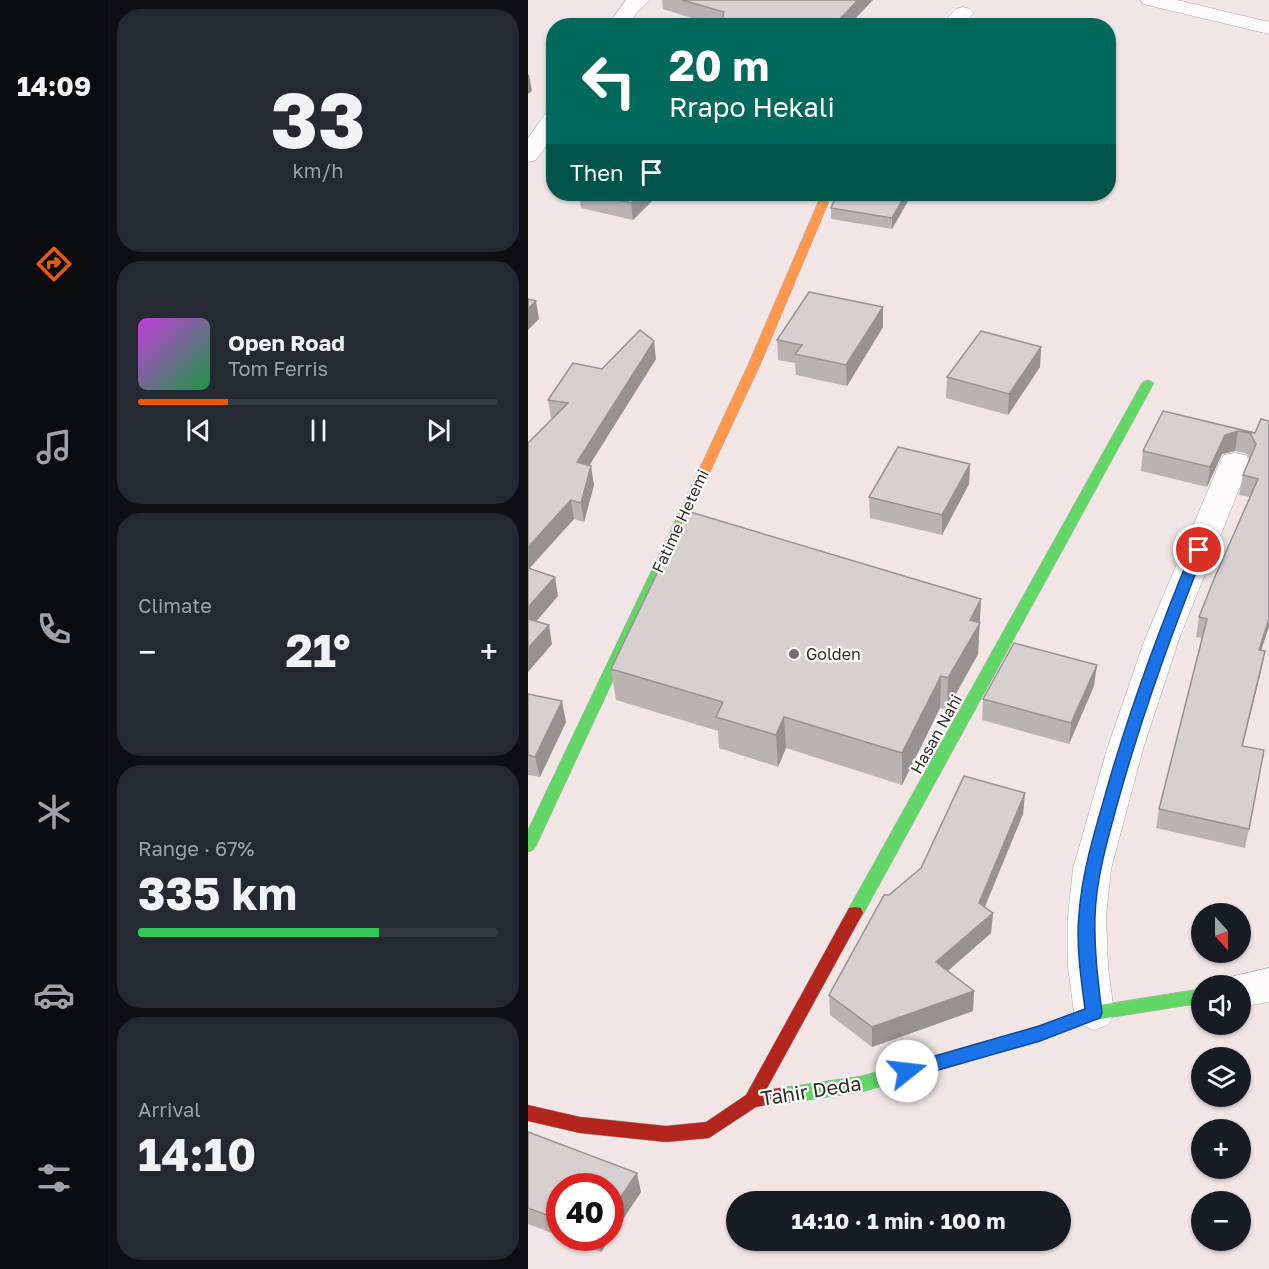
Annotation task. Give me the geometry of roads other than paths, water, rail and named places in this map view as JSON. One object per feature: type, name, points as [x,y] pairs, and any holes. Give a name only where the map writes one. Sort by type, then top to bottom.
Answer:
[{"type":"street","points":[[622,18],[629,8],[640,0]]},
{"type":"street","points":[[1150,0],[1269,28]]},
{"type":"street","points":[[528,155],[546,129]]},
{"type":"street","name":"Fatime Hetemi","points":[[528,846],[754,365],[824,201]]},
{"type":"street","name":"Hasan Nahi","points":[[752,1101],[1148,383]]},
{"type":"street","points":[[1094,1013],[1088,967],[1087,916],[1092,869],[1125,748],[1162,639],[1236,462]]},
{"type":"street","points":[[1251,988],[1269,985]]},
{"type":"street","name":"Tahir Deda","points":[[528,1113],[580,1125],[666,1134],[709,1130],[752,1101],[862,1084],[1040,1033],[1094,1013],[1191,998]]},
{"type":"place","name":"Golden","points":[[794,654]]}]
